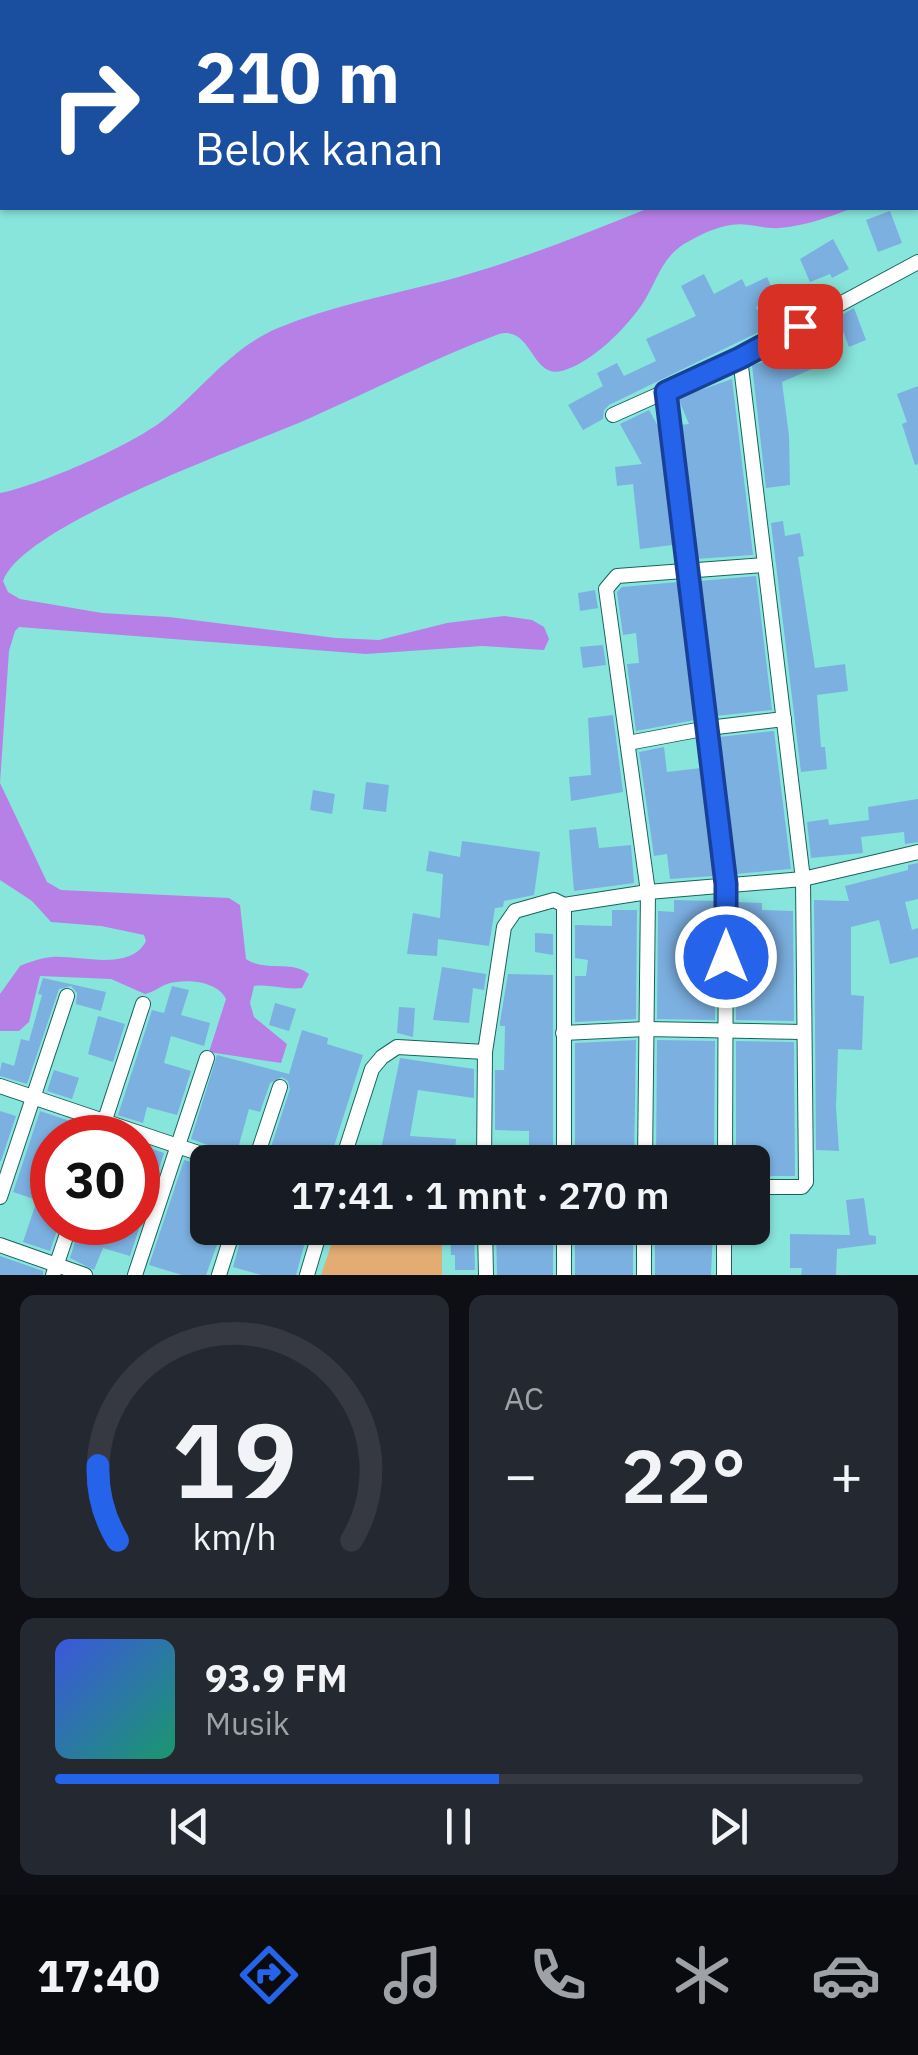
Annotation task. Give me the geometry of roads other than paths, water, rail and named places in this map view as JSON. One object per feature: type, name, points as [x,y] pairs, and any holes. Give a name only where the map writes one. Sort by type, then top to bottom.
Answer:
[{"type":"street","points":[[612,414],[740,358],[918,262]]},
{"type":"street","points":[[740,358],[803,879],[806,1182],[802,1187],[770,1187]]},
{"type":"street","points":[[666,392],[726,884],[724,1145]]},
{"type":"street","points":[[645,1145],[648,892],[606,588],[616,576],[765,565]]},
{"type":"street","points":[[628,743],[784,719]]},
{"type":"street","points":[[484,1145],[485,1052],[504,927],[515,912],[554,900],[564,905],[648,892],[803,879],[918,852]]},
{"type":"street","points":[[564,905],[564,1145]]},
{"type":"street","points":[[0,1197],[66,996]]},
{"type":"street","points":[[106,1115],[143,1004]]},
{"type":"street","points":[[563,1032],[646,1028],[802,1032]]},
{"type":"street","points":[[348,1145],[372,1070],[382,1057],[398,1048],[485,1052]]},
{"type":"street","points":[[134,1275],[207,1058]]},
{"type":"street","points":[[0,1086],[83,1115]]},
{"type":"street","points":[[261,1145],[280,1087]]},
{"type":"street","points":[[160,1141],[190,1151]]},
{"type":"street","points":[[0,1244],[55,1270],[85,1275]]},
{"type":"street","points":[[55,1270],[63,1245]]},
{"type":"street","points":[[219,1275],[229,1245]]},
{"type":"street","points":[[306,1275],[316,1245]]},
{"type":"street","points":[[485,1245],[486,1275]]},
{"type":"street","points":[[564,1245],[564,1275]]},
{"type":"street","points":[[644,1245],[644,1275]]},
{"type":"street","points":[[724,1245],[724,1275]]}]
